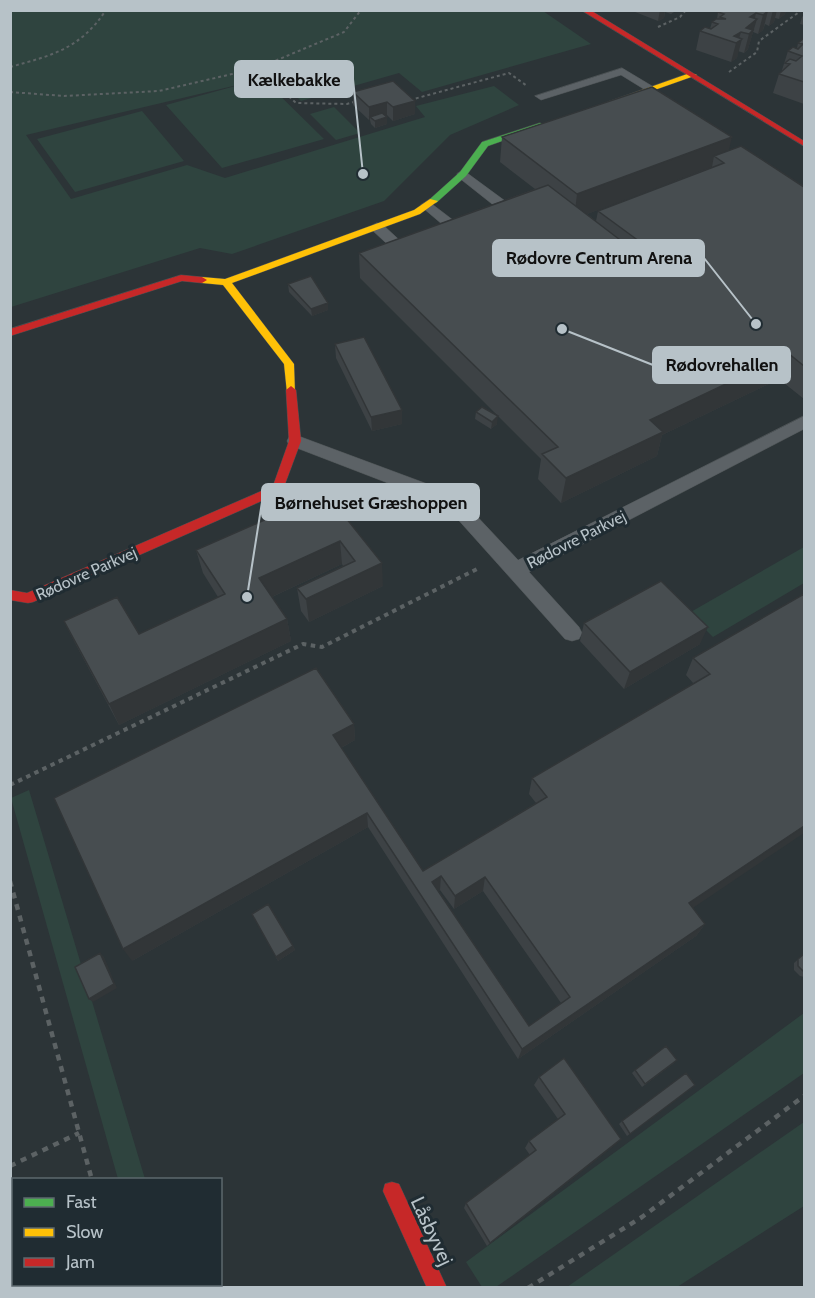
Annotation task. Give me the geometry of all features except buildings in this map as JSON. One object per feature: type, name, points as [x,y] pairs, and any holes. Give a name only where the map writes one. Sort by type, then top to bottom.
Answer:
[{"type":"street","points":[[584,10],[804,144]]},
{"type":"street","points":[[594,108],[693,75]]},
{"type":"street","points":[[10,333],[181,278],[226,282],[417,212],[444,194],[463,174],[485,144],[561,119]]},
{"type":"street","name":"Rødovre Parkvej","points":[[10,595],[28,598],[278,489],[295,441],[289,364],[226,282]]},
{"type":"street","name":"Låsbyvej","points":[[392,1191],[437,1287]]},
{"type":"lane","points":[[541,96],[622,71],[651,89]]},
{"type":"lane","points":[[637,93],[656,106]]},
{"type":"lane","points":[[463,174],[511,212]]},
{"type":"lane","points":[[428,204],[461,233]]},
{"type":"lane","points":[[377,227],[403,251]]},
{"type":"lane","name":"Rødovre Parkvej","points":[[295,441],[451,500],[516,570],[804,422]]},
{"type":"lane","points":[[516,570],[572,633]]},
{"type":"path","points":[[10,67],[58,53],[80,42],[93,32],[106,10]]},
{"type":"path","points":[[10,92],[64,96],[159,91],[258,68],[344,32],[361,10]]},
{"type":"path","points":[[711,86],[757,52],[759,41],[802,10]]},
{"type":"path","points":[[797,14],[804,16]]},
{"type":"path","points":[[258,68],[296,103],[347,104],[366,98]]},
{"type":"path","points":[[406,101],[509,73],[541,96]]},
{"type":"path","points":[[10,785],[303,644],[322,647]]},
{"type":"path","points":[[10,881],[92,1178]]},
{"type":"path","points":[[528,1287],[642,1217],[804,1096]]},
{"type":"path","points":[[10,1166],[79,1132]]},
{"type":"green space","points":[[11,10],[543,11],[591,44],[422,92],[399,73],[301,101],[275,76],[263,79],[324,139],[222,168],[166,105],[250,82],[26,135],[71,199],[187,165],[225,178],[425,117],[416,106],[494,86],[519,105],[450,135],[384,201],[232,254],[200,248],[11,307]]},
{"type":"green space","points":[[334,107],[360,133],[336,140],[310,114]]},
{"type":"green space","points":[[142,111],[184,161],[75,192],[37,139]]},
{"type":"green space","points":[[804,547],[804,583],[713,637],[689,613]]},
{"type":"green space","points":[[29,790],[145,1178],[118,1178],[11,798]]},
{"type":"green space","points":[[804,1013],[804,1073],[496,1287],[482,1287],[466,1262]]},
{"type":"green space","points":[[804,1122],[804,1206],[677,1287],[567,1287]]},
{"type":"traffic: fast","points":[[433,201],[463,174],[485,144],[543,125]]},
{"type":"traffic: slow","points":[[612,102],[693,75]]},
{"type":"traffic: slow","points":[[202,280],[226,282],[417,212],[433,201]]},
{"type":"traffic: slow","points":[[226,282],[289,364],[291,390]]},
{"type":"traffic: jam","points":[[584,10],[804,144]]},
{"type":"traffic: jam","points":[[10,333],[181,278],[202,280]]},
{"type":"traffic: jam","points":[[10,595],[28,598],[278,489],[295,441],[291,390]]},
{"type":"traffic: jam","points":[[392,1191],[437,1288]]},
{"type":"place","name":"Kælkebakke","points":[[363,174]]},
{"type":"place","name":"Rødovre Centrum Arena","points":[[756,324]]},
{"type":"place","name":"Rødovrehallen","points":[[562,329]]},
{"type":"place","name":"Børnehuset Græshoppen","points":[[247,597]]}]
